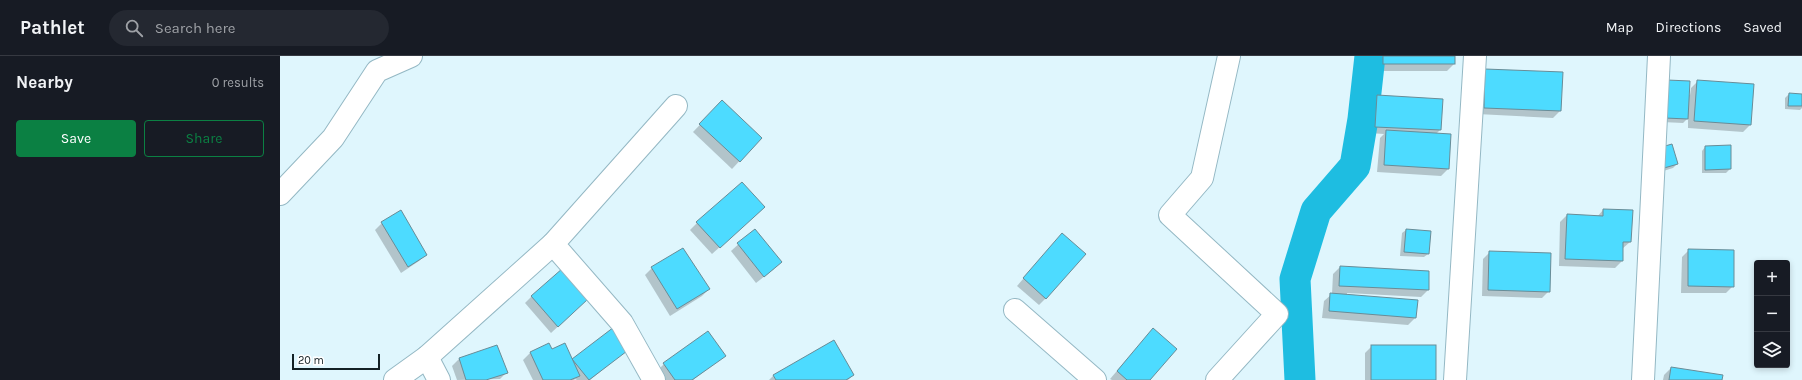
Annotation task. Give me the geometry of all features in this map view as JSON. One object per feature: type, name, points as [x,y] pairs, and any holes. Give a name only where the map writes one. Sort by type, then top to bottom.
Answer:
[{"type":"street","points":[[280,194],[333,138],[377,71],[411,56]]},
{"type":"street","points":[[1217,380],[1277,314],[1170,215],[1202,178],[1229,56]]},
{"type":"street","points":[[1455,380],[1475,56]]},
{"type":"street","points":[[1643,380],[1659,56]]},
{"type":"street","points":[[395,380],[427,357],[553,244],[676,106]]},
{"type":"street","points":[[553,244],[622,323],[654,380]]},
{"type":"street","points":[[1015,310],[1096,380]]},
{"type":"street","points":[[427,357],[439,380]]},
{"type":"building","points":[[1383,56],[1455,56],[1455,64],[1383,64]]},
{"type":"building","points":[[1485,69],[1563,72],[1561,111],[1484,108]]},
{"type":"building","points":[[1667,80],[1690,81],[1688,119],[1665,118]]},
{"type":"building","points":[[1697,80],[1754,84],[1751,125],[1694,121]]},
{"type":"building","points":[[1789,93],[1802,94],[1802,106],[1788,106]]},
{"type":"building","points":[[1377,95],[1443,99],[1441,130],[1375,127]]},
{"type":"building","points":[[722,100],[762,138],[740,162],[699,124]]},
{"type":"building","points":[[1386,130],[1451,134],[1449,169],[1384,165]]},
{"type":"building","points":[[1672,144],[1678,164],[1664,168],[1658,148]]},
{"type":"building","points":[[1731,145],[1731,169],[1705,170],[1705,146]]},
{"type":"building","points":[[742,182],[765,207],[720,248],[696,222]]},
{"type":"building","points":[[1603,209],[1633,210],[1631,242],[1623,242],[1623,261],[1565,259],[1567,214],[1603,216]]},
{"type":"building","points":[[401,210],[427,255],[408,267],[381,222]]},
{"type":"building","points":[[755,229],[782,262],[764,277],[737,243]]},
{"type":"building","points":[[1406,229],[1431,231],[1429,254],[1404,252]]},
{"type":"building","points":[[1062,233],[1086,254],[1046,299],[1023,278]]},
{"type":"building","points":[[683,248],[710,289],[677,309],[651,267]]},
{"type":"building","points":[[1688,249],[1734,250],[1734,287],[1688,286]]},
{"type":"building","points":[[1489,251],[1551,253],[1550,292],[1488,290]]},
{"type":"building","points":[[1340,266],[1429,271],[1429,290],[1339,286]]},
{"type":"building","points":[[563,268],[588,299],[558,327],[531,296]]},
{"type":"building","points":[[1330,293],[1418,300],[1416,318],[1329,311]]},
{"type":"building","points":[[614,327],[631,348],[589,380],[572,359]]},
{"type":"building","points":[[1153,328],[1177,349],[1150,380],[1127,380],[1117,371]]},
{"type":"building","points":[[708,331],[726,356],[692,380],[675,380],[663,363]]},
{"type":"building","points":[[834,340],[854,375],[846,380],[776,380],[773,375]]},
{"type":"building","points":[[549,343],[552,349],[565,343],[580,376],[570,380],[543,380],[530,352]]},
{"type":"building","points":[[497,345],[508,373],[486,380],[466,380],[459,358]]},
{"type":"building","points":[[1371,345],[1436,345],[1436,380],[1371,380]]},
{"type":"building","points":[[1671,367],[1723,375],[1722,380],[1669,380]]},
{"type":"waterway","points":[[1300,380],[1295,279],[1316,211],[1355,166],[1363,119],[1370,56]]}]
